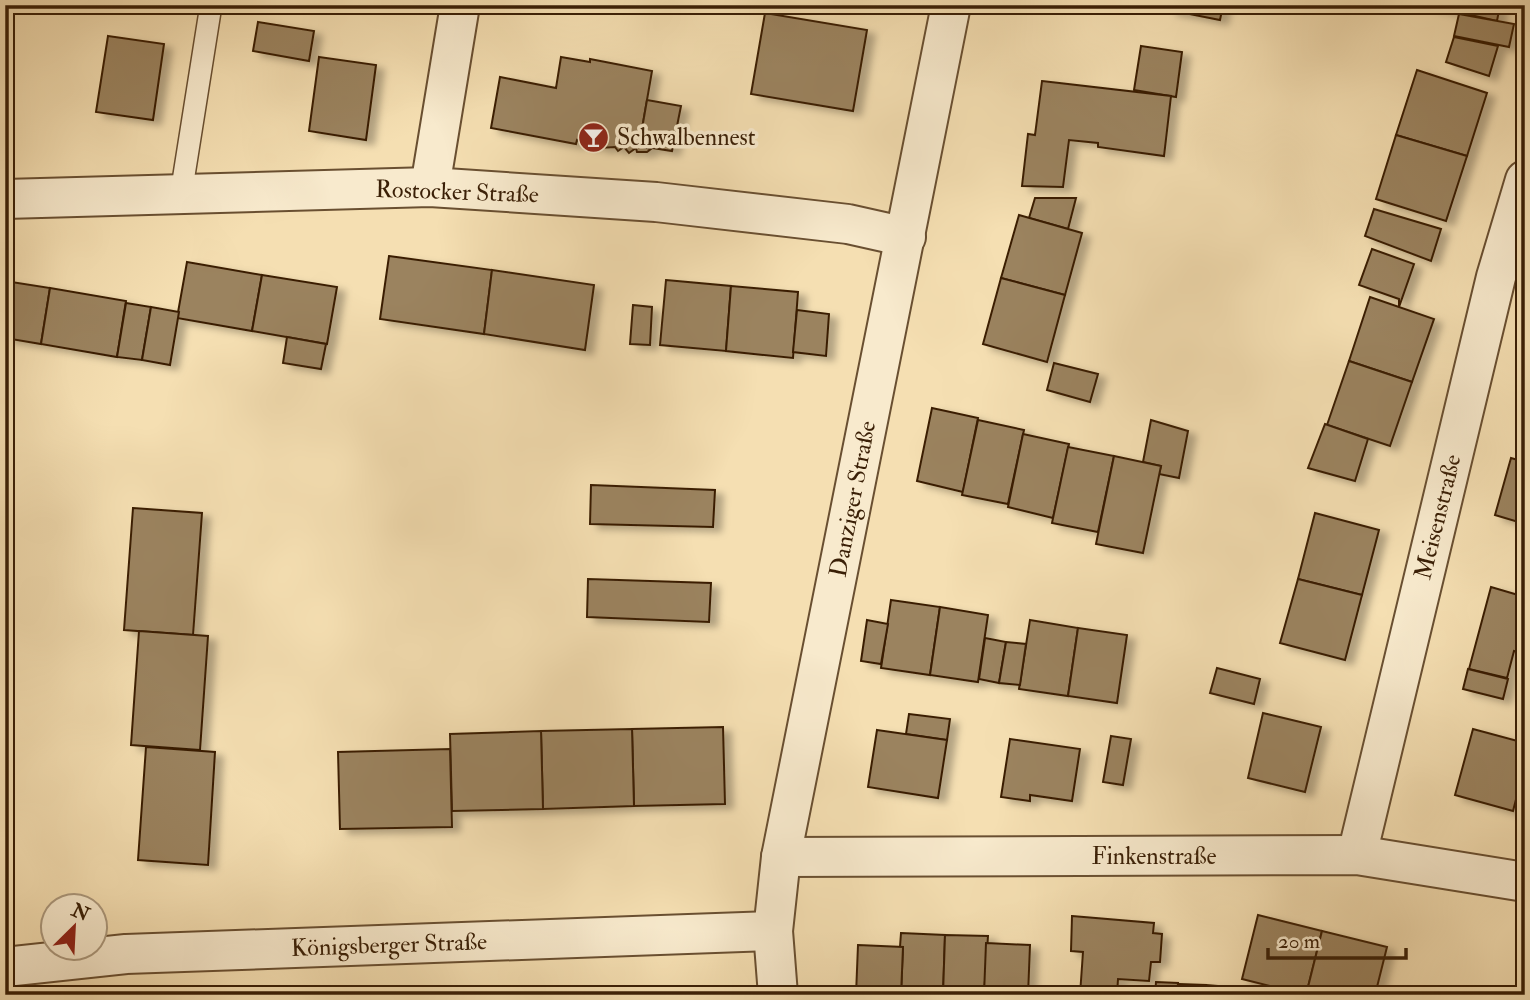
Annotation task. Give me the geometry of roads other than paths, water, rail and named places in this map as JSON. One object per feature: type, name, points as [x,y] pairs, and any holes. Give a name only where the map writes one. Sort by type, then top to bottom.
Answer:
[{"type":"street","points":[[430,187],[460,5]]},
{"type":"street","name":"Danziger Straße","points":[[778,995],[774,931],[781,857],[951,5]]},
{"type":"street","name":"Meisenstraße","points":[[1357,855],[1496,277],[1525,180]]},
{"type":"street","name":"Rostocker Straße","points":[[5,199],[430,187],[656,202],[848,224],[906,237]]},
{"type":"street","name":"Finkenstraße","points":[[781,857],[1357,855],[1525,882]]},
{"type":"street","name":"Königsberger Straße","points":[[5,967],[126,954],[774,931]]},
{"type":"lane","points":[[181,194],[211,5]]},
{"type":"place","name":"Schwalbennest","points":[[594,137]]}]
